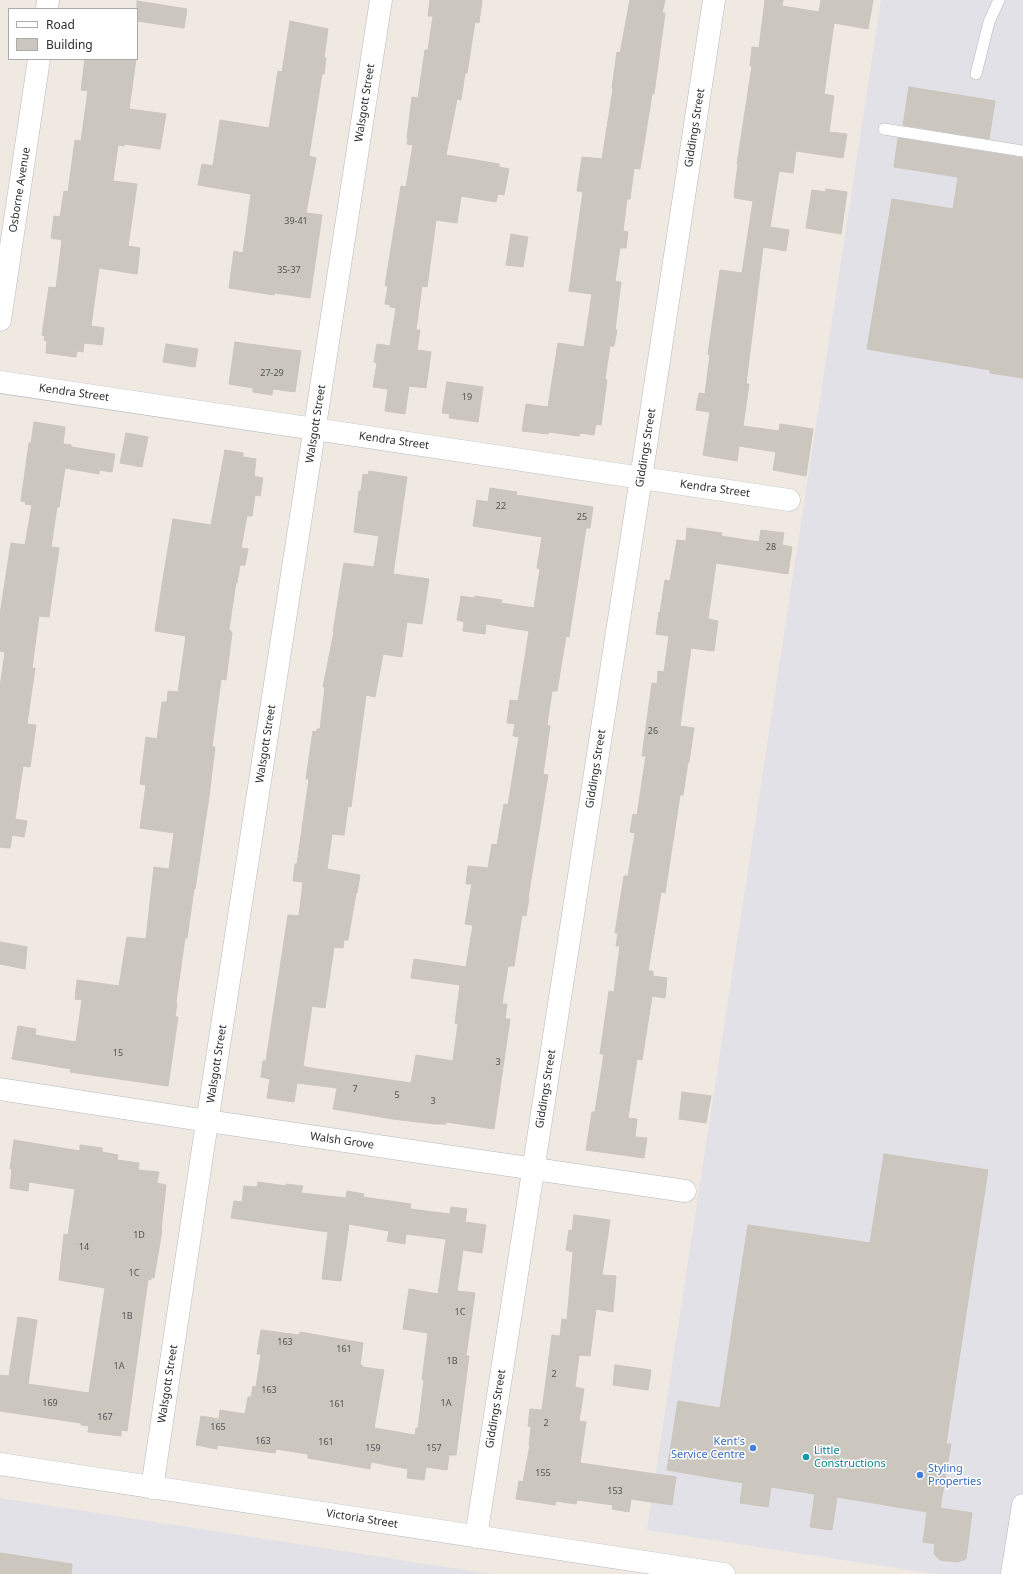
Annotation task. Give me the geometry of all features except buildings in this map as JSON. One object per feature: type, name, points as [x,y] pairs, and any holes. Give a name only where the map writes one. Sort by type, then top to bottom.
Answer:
[{"type":"street","name":"Walsgott Street","points":[[152,1488],[381,0]]},
{"type":"street","name":"Giddings Street","points":[[476,1537],[714,0]]},
{"type":"street","name":"Osborne Avenue","points":[[0,320],[39,60]]},
{"type":"street","name":"Kendra Street","points":[[0,382],[789,500]]},
{"type":"street","name":"Walsh Grove","points":[[0,1089],[685,1191]]},
{"type":"street","name":"Victoria Street","points":[[0,1464],[724,1574]]},
{"type":"street","points":[[1012,1574],[1023,1505]]},
{"type":"lane","points":[[976,74],[989,22],[999,0]]},
{"type":"lane","points":[[884,129],[1023,151]]},
{"type":"shaded area","points":[[881,0],[1023,0],[1023,1574],[935,1574],[647,1530]]},
{"type":"shaded area","points":[[0,1498],[491,1574],[0,1574]]},
{"type":"place","name":"Kent's Service Centre","points":[[753,1448]]},
{"type":"place","name":"Little Constructions","points":[[806,1457]]},
{"type":"place","name":"Styling Properties","points":[[920,1475]]}]
